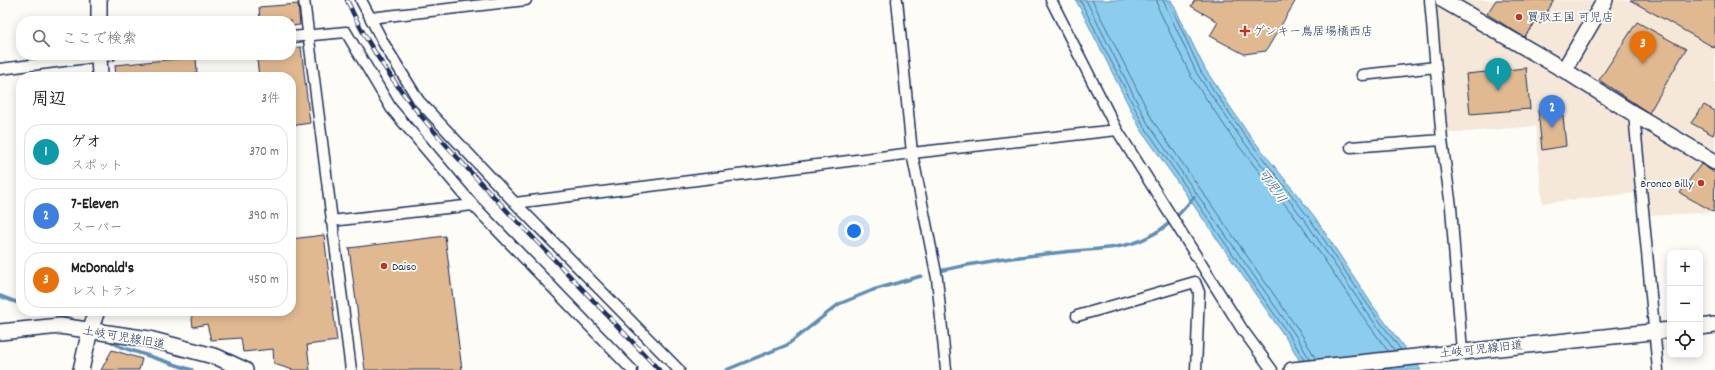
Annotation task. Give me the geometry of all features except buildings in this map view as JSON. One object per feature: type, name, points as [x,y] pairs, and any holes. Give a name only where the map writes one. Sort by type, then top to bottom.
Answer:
[{"type":"street","points":[[100,0],[100,16]]},
{"type":"street","points":[[304,0],[351,370]]},
{"type":"street","points":[[361,0],[384,44],[419,101],[515,203],[678,370]]},
{"type":"street","points":[[370,18],[526,0]]},
{"type":"street","points":[[897,0],[912,152],[937,278],[946,370]]},
{"type":"street","points":[[1051,0],[1118,130],[1242,330],[1272,370]]},
{"type":"street","points":[[1430,0],[1442,140],[1451,207],[1456,352]]},
{"type":"street","points":[[1443,0],[1564,70],[1715,162]]},
{"type":"street","points":[[1564,70],[1605,0]]},
{"type":"street","points":[[296,37],[346,32],[391,108],[473,205],[632,370]]},
{"type":"street","points":[[0,69],[66,60]]},
{"type":"street","points":[[101,72],[102,60]]},
{"type":"street","points":[[1362,75],[1436,67]]},
{"type":"street","points":[[1634,114],[1658,370]]},
{"type":"street","points":[[515,203],[912,152],[1118,130]]},
{"type":"street","points":[[1351,147],[1442,140]]},
{"type":"street","points":[[331,221],[473,205]]},
{"type":"street","points":[[1077,316],[1195,282],[1199,292],[1196,370]]},
{"type":"street","points":[[81,370],[90,330],[95,316]]},
{"type":"street","points":[[1703,327],[1715,325]]},
{"type":"street","name":"土岐可児線旧道","points":[[0,332],[60,326],[149,339],[217,357],[245,370]]},
{"type":"street","name":"土岐可児線旧道","points":[[1294,370],[1667,330]]},
{"type":"shaded area","points":[[1430,0],[1715,0],[1715,212],[1647,216],[1646,192],[1542,203],[1536,126],[1442,134]]},
{"type":"water","name":"可児川","points":[[1076,0],[1171,0],[1205,69],[1247,132],[1314,216],[1373,306],[1421,370],[1305,370],[1290,344],[1140,128]]},
{"type":"waterway","points":[[940,271],[1002,259],[1118,247],[1129,244],[1148,237],[1162,229],[1179,214],[1194,197]]},
{"type":"waterway","points":[[726,370],[787,345],[839,304],[873,290],[921,276]]},
{"type":"waterway","points":[[0,296],[16,302]]},
{"type":"waterway","points":[[62,316],[72,319]]},
{"type":"waterway","points":[[112,342],[121,347],[192,370]]},
{"type":"railway","points":[[347,0],[362,31],[380,60],[399,88],[420,114],[488,190],[659,370]]},
{"type":"place","name":"買取王国 可児店","points":[[1519,17]]},
{"type":"place","name":"ゲンキー鳥居場橋西店","points":[[1245,31]]},
{"type":"place","name":"McDonald's","points":[[1643,64]]},
{"type":"place","name":"ゲオ","points":[[1498,91]]},
{"type":"place","name":"7-Eleven","points":[[1552,128]]},
{"type":"place","name":"Bronco Billy","points":[[1701,183]]},
{"type":"place","name":"Daiso","points":[[384,266]]}]
